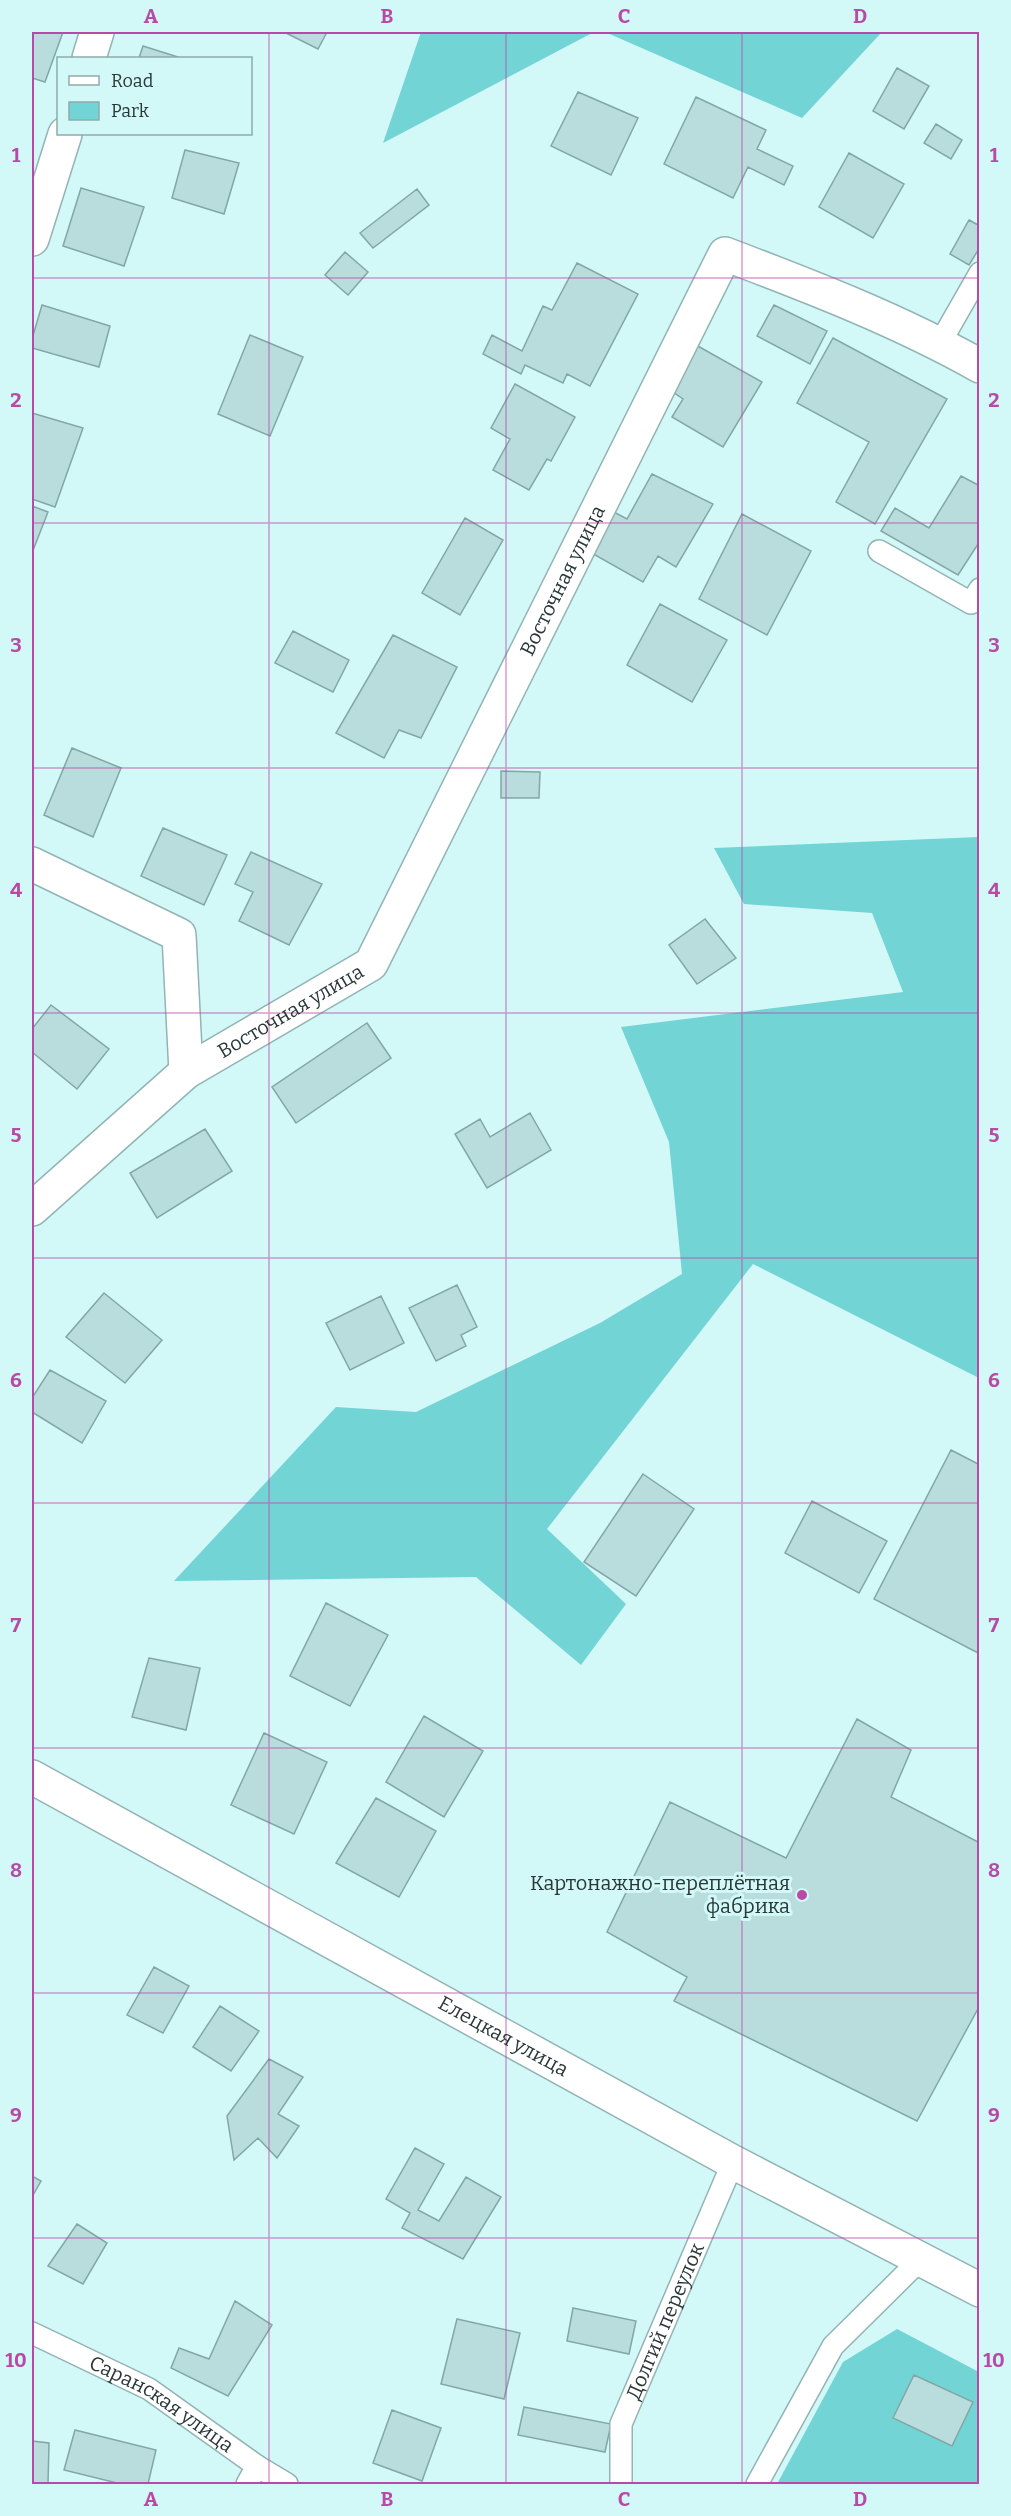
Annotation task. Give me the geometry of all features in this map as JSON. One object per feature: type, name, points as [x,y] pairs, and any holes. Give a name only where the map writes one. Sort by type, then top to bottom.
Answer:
[{"type":"street","points":[[89,57],[97,32]]},
{"type":"street","points":[[32,239],[65,135]]},
{"type":"street","name":"Восточная улица","points":[[186,1072],[371,964],[724,254],[842,298],[940,343],[980,366]]},
{"type":"street","points":[[32,864],[179,935],[186,1072],[32,1209]]},
{"type":"street","name":"Елецкая улица","points":[[32,1777],[733,2162],[980,2290]]},
{"type":"lane","points":[[940,343],[980,273]]},
{"type":"lane","points":[[879,551],[971,603],[980,589]]},
{"type":"lane","name":"Долгий переулок","points":[[621,2484],[621,2424],[733,2162]]},
{"type":"lane","points":[[757,2484],[833,2346],[922,2258]]},
{"type":"lane","name":"Саранская улица","points":[[32,2333],[150,2389],[252,2475],[287,2484]]},
{"type":"green space","points":[[421,32],[594,32],[383,143]]},
{"type":"green space","points":[[605,32],[882,32],[802,118]]},
{"type":"green space","points":[[979,837],[979,1378],[753,1264],[547,1529],[626,1604],[581,1665],[476,1577],[174,1581],[336,1407],[416,1412],[600,1323],[682,1274],[669,1142],[621,1027],[903,992],[872,913],[744,904],[714,848]]},
{"type":"green space","points":[[897,2329],[979,2372],[979,2484],[777,2484],[843,2362]]},
{"type":"building","points":[[32,32],[63,32],[45,82],[32,78]]},
{"type":"building","points":[[284,32],[327,32],[318,49]]},
{"type":"building","points":[[143,46],[178,57],[139,57]]},
{"type":"building","points":[[897,68],[929,86],[904,129],[873,111]]},
{"type":"building","points":[[578,92],[638,118],[611,175],[551,146]]},
{"type":"building","points":[[696,97],[766,130],[757,149],[793,166],[784,185],[748,167],[733,198],[664,164]]},
{"type":"building","points":[[936,124],[962,140],[951,159],[924,143]]},
{"type":"building","points":[[185,150],[239,163],[224,214],[172,198]]},
{"type":"building","points":[[849,153],[904,184],[873,238],[819,207]]},
{"type":"building","points":[[81,188],[144,207],[124,266],[63,246]]},
{"type":"building","points":[[417,189],[429,205],[373,248],[360,233]]},
{"type":"building","points":[[969,220],[980,226],[980,247],[969,265],[950,254]]},
{"type":"building","points":[[345,252],[368,272],[348,295],[325,275]]},
{"type":"building","points":[[577,263],[638,294],[590,386],[567,374],[563,383],[525,365],[521,374],[483,354],[492,335],[522,351],[543,306],[552,310]]},
{"type":"building","points":[[42,305],[110,326],[99,367],[32,348],[32,339]]},
{"type":"building","points":[[774,305],[827,331],[810,364],[757,336]]},
{"type":"building","points":[[250,335],[303,357],[270,436],[218,414]]},
{"type":"building","points":[[833,338],[947,399],[875,524],[836,502],[869,442],[797,403]]},
{"type":"building","points":[[696,345],[762,382],[723,447],[672,417],[683,399],[670,390]]},
{"type":"building","points":[[515,384],[575,417],[551,461],[547,459],[529,490],[493,470],[510,439],[491,428]]},
{"type":"building","points":[[32,413],[83,428],[55,507],[32,499]]},
{"type":"building","points":[[652,474],[713,504],[676,567],[658,556],[643,582],[588,551],[610,510],[627,519]]},
{"type":"building","points":[[961,476],[980,486],[980,541],[958,575],[881,531],[895,508],[929,528]]},
{"type":"building","points":[[32,506],[48,512],[32,553]]},
{"type":"building","points":[[742,514],[811,551],[767,635],[699,599]]},
{"type":"building","points":[[465,518],[503,540],[460,615],[422,593]]},
{"type":"building","points":[[660,604],[727,640],[692,702],[627,665]]},
{"type":"building","points":[[293,631],[349,660],[333,692],[275,663]]},
{"type":"building","points":[[393,635],[457,667],[421,738],[399,730],[384,758],[336,733]]},
{"type":"building","points":[[72,748],[121,768],[93,837],[44,815]]},
{"type":"building","points":[[501,771],[540,772],[539,798],[501,798]]},
{"type":"building","points":[[163,828],[227,855],[204,905],[141,876]]},
{"type":"building","points":[[251,852],[322,884],[289,945],[239,921],[253,892],[235,884]]},
{"type":"building","points":[[705,919],[736,958],[697,984],[669,945]]},
{"type":"building","points":[[51,1005],[109,1049],[77,1089],[32,1052],[32,1029]]},
{"type":"building","points":[[367,1023],[391,1058],[296,1123],[272,1087]]},
{"type":"building","points":[[530,1113],[551,1150],[487,1188],[455,1134],[480,1119],[490,1137]]},
{"type":"building","points":[[205,1129],[232,1171],[157,1218],[130,1173]]},
{"type":"building","points":[[457,1285],[477,1327],[461,1335],[466,1346],[436,1361],[409,1308]]},
{"type":"building","points":[[104,1293],[162,1340],[125,1383],[66,1337]]},
{"type":"building","points":[[381,1296],[404,1343],[350,1370],[326,1323]]},
{"type":"building","points":[[50,1370],[106,1401],[82,1443],[32,1412],[32,1398]]},
{"type":"building","points":[[951,1450],[980,1465],[980,1654],[874,1599]]},
{"type":"building","points":[[643,1474],[694,1509],[636,1596],[584,1562]]},
{"type":"building","points":[[812,1501],[887,1541],[859,1593],[785,1553]]},
{"type":"building","points":[[326,1603],[388,1635],[350,1706],[290,1676]]},
{"type":"building","points":[[149,1658],[200,1668],[186,1730],[132,1717]]},
{"type":"building","points":[[424,1716],[483,1751],[444,1817],[386,1782]]},
{"type":"building","name":"Картонажно-переплётная фабрика","points":[[857,1719],[911,1750],[891,1797],[980,1843],[980,2005],[917,2121],[674,2001],[687,1977],[607,1932],[670,1802],[786,1858]]},
{"type":"building","points":[[264,1733],[327,1762],[294,1834],[231,1805]]},
{"type":"building","points":[[376,1798],[436,1831],[399,1897],[336,1863]]},
{"type":"building","points":[[154,1967],[189,1986],[163,2033],[127,2015]]},
{"type":"building","points":[[220,2006],[259,2031],[231,2071],[193,2047]]},
{"type":"building","points":[[269,2059],[303,2077],[278,2114],[299,2126],[277,2158],[258,2138],[234,2160],[227,2116]]},
{"type":"building","points":[[415,2148],[444,2164],[418,2210],[439,2221],[466,2177],[501,2197],[463,2259],[402,2228],[410,2213],[386,2199]]},
{"type":"building","points":[[32,2176],[41,2181],[32,2197]]},
{"type":"building","points":[[77,2224],[107,2243],[83,2284],[48,2266]]},
{"type":"building","points":[[235,2301],[272,2325],[228,2396],[171,2368],[179,2348],[209,2359]]},
{"type":"building","points":[[573,2308],[636,2321],[629,2354],[567,2341]]},
{"type":"building","points":[[457,2319],[520,2333],[504,2399],[441,2384]]},
{"type":"building","points":[[914,2375],[973,2402],[952,2446],[893,2418]]},
{"type":"building","points":[[524,2407],[611,2424],[605,2452],[518,2435]]},
{"type":"building","points":[[392,2410],[441,2428],[422,2481],[373,2463]]},
{"type":"building","points":[[75,2430],[156,2450],[148,2484],[121,2484],[64,2470]]},
{"type":"building","points":[[32,2441],[49,2443],[48,2484],[32,2483]]},
{"type":"place","name":"Картонажно-переплётная фабрика","points":[[802,1895]]}]
